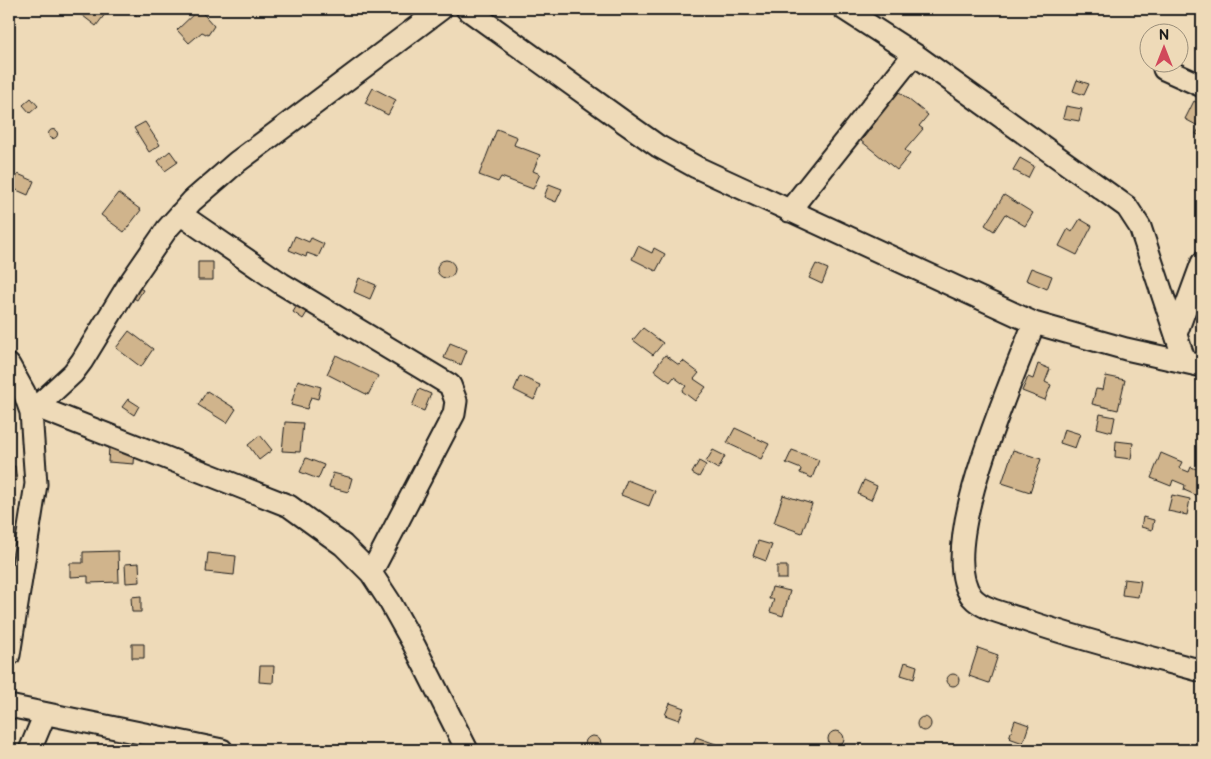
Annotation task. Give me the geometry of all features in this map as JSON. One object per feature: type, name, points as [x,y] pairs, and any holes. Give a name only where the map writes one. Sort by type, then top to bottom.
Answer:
[{"type":"street","points":[[34,409],[73,373],[129,284],[167,229],[192,200],[237,162],[441,9]]},
{"type":"street","points":[[468,9],[658,146],[696,167],[1034,323],[1126,349],[1194,364]]},
{"type":"street","points":[[844,9],[914,54],[1127,206],[1140,228],[1176,334],[1194,364]]},
{"type":"street","points":[[789,211],[914,54]]},
{"type":"street","points":[[1172,72],[1202,86]]},
{"type":"street","points":[[180,214],[282,284],[450,385],[456,401],[454,414],[371,573]]},
{"type":"street","points":[[1176,334],[1202,263]]},
{"type":"street","points":[[1034,323],[971,491],[960,557],[962,576],[972,597],[991,609],[1076,638],[1202,671]]},
{"type":"street","points":[[9,655],[36,484],[34,409],[12,375]]},
{"type":"street","points":[[34,409],[289,506],[343,545],[371,573],[414,645],[467,750]]},
{"type":"street","points":[[9,706],[222,750]]},
{"type":"street","points":[[30,750],[46,714]]},
{"type":"building","points":[[74,9],[109,9],[96,26]]},
{"type":"building","points":[[129,9],[146,9],[138,17]]},
{"type":"building","points":[[199,9],[214,26],[208,35],[202,32],[189,43],[177,30]]},
{"type":"building","points":[[1099,9],[1114,9],[1108,13]]},
{"type":"building","points":[[1077,80],[1089,84],[1084,95],[1073,91]]},
{"type":"building","points":[[373,88],[396,100],[388,115],[365,103]]},
{"type":"building","points":[[898,91],[928,115],[919,126],[923,129],[905,150],[910,154],[897,170],[861,141],[878,119],[873,115],[887,97],[892,100]]},
{"type":"building","points":[[31,98],[38,106],[30,113],[23,105]]},
{"type":"building","points":[[1194,101],[1202,105],[1202,137],[1196,134],[1200,127],[1185,119]]},
{"type":"building","points":[[1066,106],[1082,109],[1079,121],[1063,118]]},
{"type":"building","points":[[145,122],[160,145],[149,152],[134,128]]},
{"type":"building","points":[[497,129],[517,137],[514,145],[540,155],[533,171],[540,174],[533,189],[501,177],[498,182],[479,175]]},
{"type":"building","points":[[53,130],[57,134],[53,138],[49,134]]},
{"type":"building","points":[[170,151],[178,162],[165,171],[158,161]]},
{"type":"building","points":[[1020,158],[1034,166],[1028,178],[1013,170]]},
{"type":"building","points":[[18,174],[34,181],[28,195],[12,188]]},
{"type":"building","points":[[549,184],[562,189],[556,202],[544,197]]},
{"type":"building","points":[[118,193],[141,210],[124,232],[101,215]]},
{"type":"building","points":[[1004,195],[1033,213],[1025,226],[1005,214],[994,231],[985,225]]},
{"type":"building","points":[[1080,219],[1092,226],[1077,255],[1059,246],[1068,229],[1072,232]]},
{"type":"building","points":[[295,236],[309,242],[311,238],[324,244],[318,257],[307,253],[306,257],[289,250]]},
{"type":"building","points":[[638,246],[652,253],[654,248],[665,254],[656,271],[632,259]]},
{"type":"building","points":[[446,260],[452,263],[455,269],[452,275],[446,278],[440,275],[437,269],[440,263]]},
{"type":"building","points":[[198,262],[213,262],[213,280],[198,280]]},
{"type":"building","points":[[816,264],[828,269],[822,284],[809,278]]},
{"type":"building","points":[[1031,268],[1052,276],[1047,289],[1026,280]]},
{"type":"building","points":[[359,278],[376,285],[370,299],[354,292]]},
{"type":"building","points":[[134,285],[143,290],[137,300],[128,295]]},
{"type":"building","points":[[301,299],[311,306],[303,319],[293,312]]},
{"type":"building","points":[[643,328],[663,343],[653,355],[633,340]]},
{"type":"building","points":[[129,331],[153,349],[141,367],[116,348]]},
{"type":"building","points":[[450,343],[467,350],[461,365],[444,358]]},
{"type":"building","points":[[336,355],[378,376],[368,395],[327,374]]},
{"type":"building","points":[[665,355],[679,365],[683,361],[699,373],[694,379],[706,387],[695,401],[682,391],[686,386],[674,377],[670,382],[654,370]]},
{"type":"building","points":[[1038,364],[1050,369],[1045,382],[1051,385],[1045,400],[1022,391],[1028,377],[1033,379]]},
{"type":"building","points":[[520,376],[540,385],[534,400],[514,390]]},
{"type":"building","points":[[1106,376],[1125,380],[1118,410],[1092,404],[1096,389],[1103,390]]},
{"type":"building","points":[[298,380],[321,387],[318,399],[311,397],[307,409],[291,405]]},
{"type":"building","points":[[419,389],[431,394],[424,411],[412,406]]},
{"type":"building","points":[[1202,389],[1202,406],[1198,405]]},
{"type":"building","points":[[207,391],[236,409],[227,423],[198,405]]},
{"type":"building","points":[[128,399],[139,406],[134,415],[122,407]]},
{"type":"building","points":[[1100,414],[1115,417],[1112,432],[1097,428]]},
{"type":"building","points":[[285,422],[303,423],[300,452],[282,451]]},
{"type":"building","points":[[735,428],[769,444],[761,459],[727,443]]},
{"type":"building","points":[[1064,429],[1080,434],[1075,448],[1060,443]]},
{"type":"building","points":[[260,435],[272,450],[259,460],[248,445]]},
{"type":"building","points":[[1116,441],[1133,443],[1131,459],[1115,457]]},
{"type":"building","points":[[109,447],[135,449],[134,464],[108,462]]},
{"type":"building","points":[[713,450],[725,456],[718,469],[706,462]]},
{"type":"building","points":[[792,450],[819,460],[812,478],[800,473],[801,469],[786,463]]},
{"type":"building","points":[[1013,450],[1041,459],[1030,492],[1002,483]]},
{"type":"building","points":[[1161,453],[1182,462],[1179,468],[1189,472],[1191,467],[1202,471],[1202,485],[1198,496],[1184,490],[1185,485],[1173,480],[1171,486],[1151,478]]},
{"type":"building","points":[[306,458],[324,465],[318,479],[300,472]]},
{"type":"building","points":[[699,461],[706,465],[699,477],[692,473]]},
{"type":"building","points":[[15,466],[17,480],[9,481],[9,467]]},
{"type":"building","points":[[333,473],[352,478],[348,492],[329,487]]},
{"type":"building","points":[[627,480],[655,491],[649,506],[621,495]]},
{"type":"building","points":[[864,480],[877,486],[871,500],[858,494]]},
{"type":"building","points":[[783,495],[812,504],[802,533],[774,523]]},
{"type":"building","points":[[1172,495],[1190,499],[1187,515],[1168,511]]},
{"type":"building","points":[[9,500],[16,501],[10,532],[9,531]]},
{"type":"building","points":[[1143,517],[1154,520],[1152,530],[1141,527]]},
{"type":"building","points":[[758,541],[772,545],[766,561],[753,556]]},
{"type":"building","points":[[118,551],[119,582],[88,583],[88,576],[70,577],[70,563],[83,563],[83,552]]},
{"type":"building","points":[[208,553],[236,556],[234,575],[206,572]]},
{"type":"building","points":[[139,563],[140,582],[126,583],[125,564]]},
{"type":"building","points":[[777,566],[787,566],[787,579],[777,579]]},
{"type":"building","points":[[1124,579],[1141,581],[1138,597],[1122,595]]},
{"type":"building","points":[[772,587],[790,591],[783,616],[770,612],[774,599],[769,599]]},
{"type":"building","points":[[141,596],[141,612],[132,612],[131,597]]},
{"type":"building","points":[[132,644],[144,644],[144,658],[132,658]]},
{"type":"building","points":[[978,648],[998,655],[989,683],[969,676]]},
{"type":"building","points":[[905,662],[917,666],[914,679],[901,675]]},
{"type":"building","points":[[260,666],[274,666],[273,683],[259,682]]},
{"type":"building","points":[[953,674],[959,680],[953,686],[947,680]]},
{"type":"building","points":[[670,703],[684,708],[679,720],[665,715]]},
{"type":"building","points":[[924,717],[929,719],[931,724],[929,729],[924,731],[919,729],[917,724],[919,719]]},
{"type":"building","points":[[1015,720],[1029,725],[1023,743],[1009,738]]},
{"type":"building","points":[[833,731],[839,731],[844,736],[842,745],[833,747],[828,742],[828,736]]},
{"type":"building","points":[[593,736],[599,738],[601,744],[599,750],[593,752],[587,750],[585,744],[587,738]]},
{"type":"building","points":[[696,737],[727,748],[726,750],[691,750]]}]
